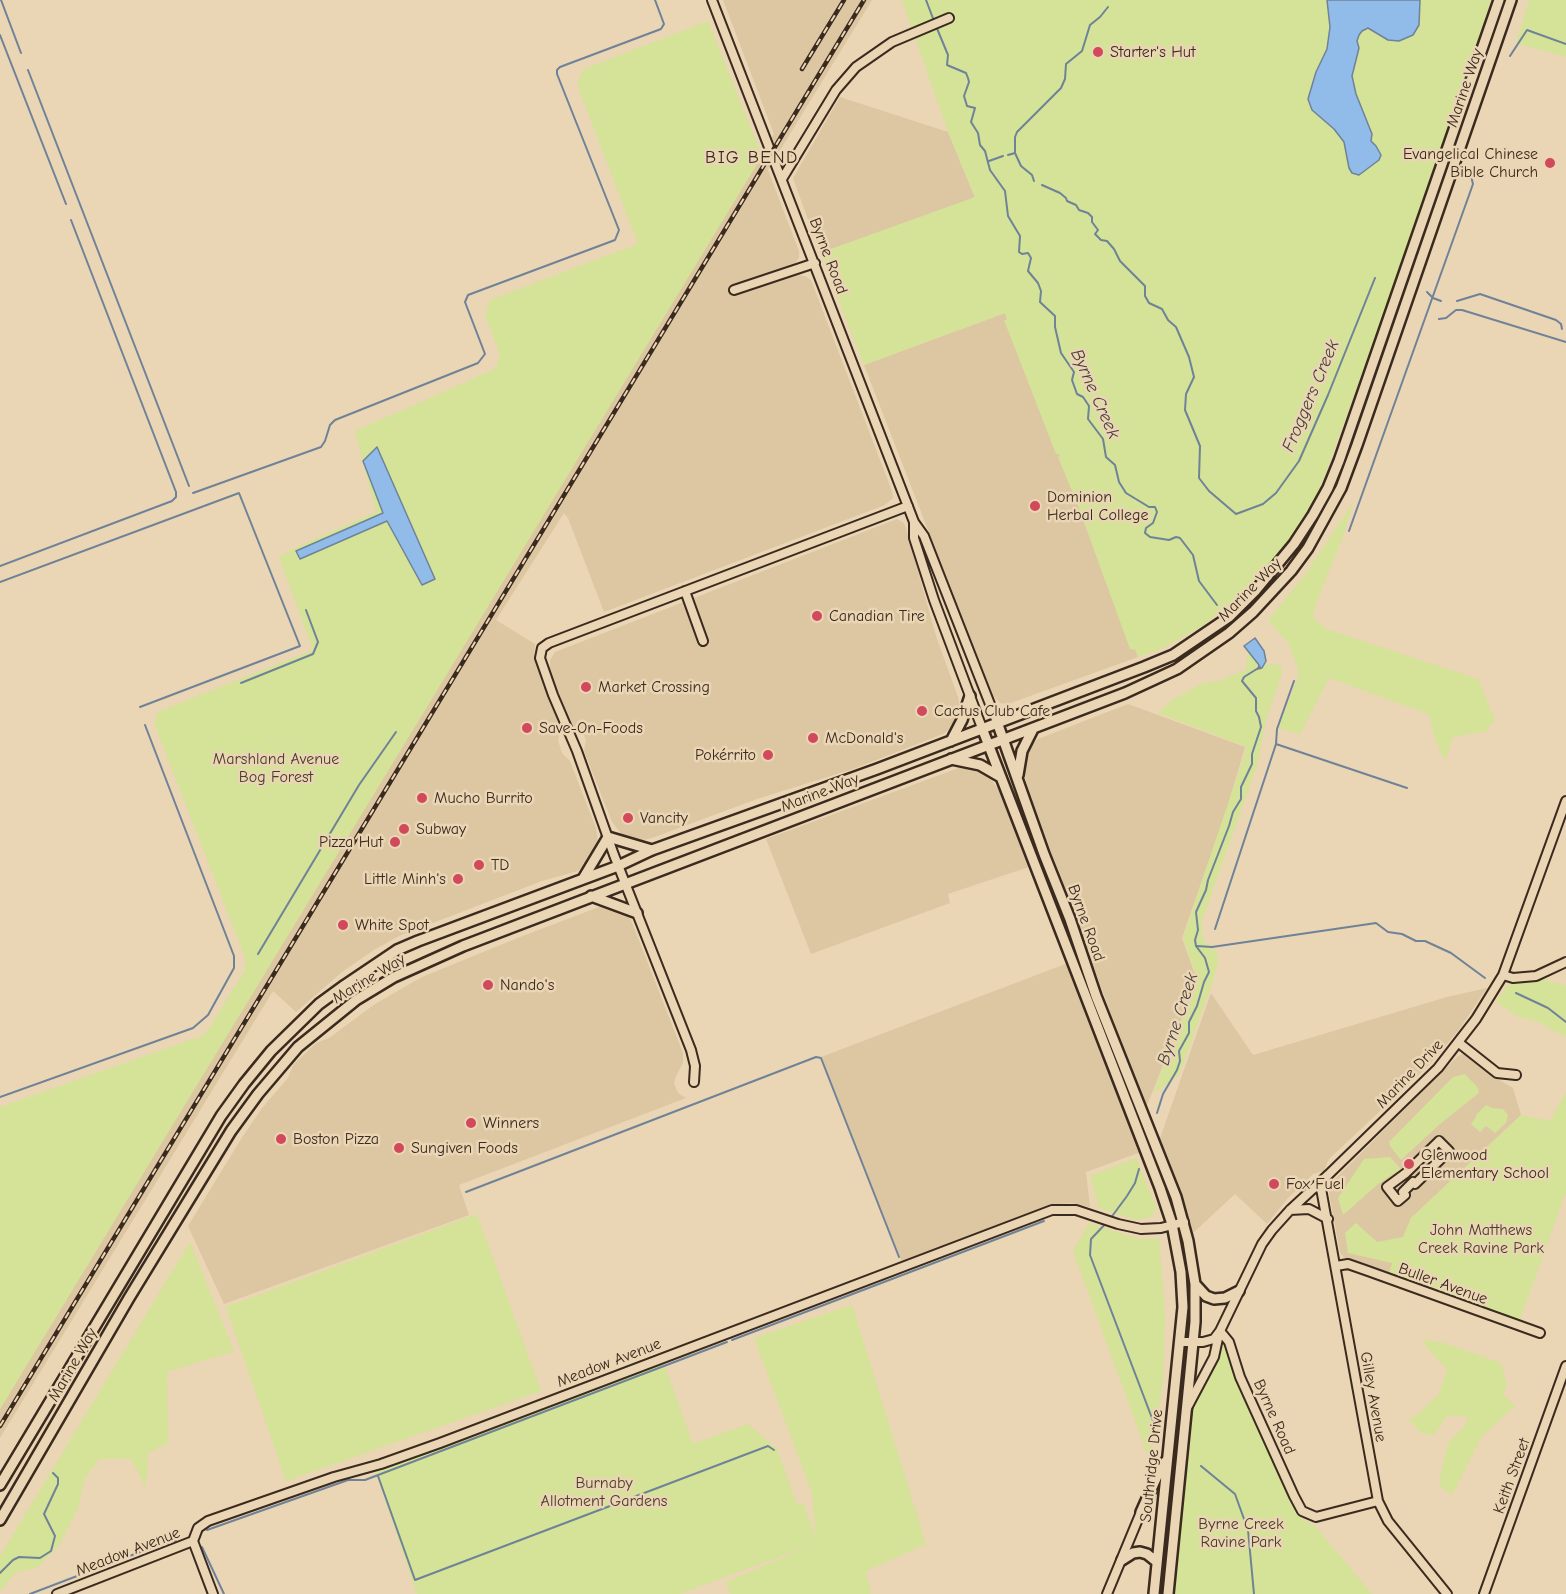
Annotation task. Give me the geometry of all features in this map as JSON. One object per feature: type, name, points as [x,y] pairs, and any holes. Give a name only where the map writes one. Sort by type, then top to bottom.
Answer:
[{"type":"main road","name":"Marine Way","points":[[0,1485],[221,1116],[243,1084],[292,1029],[336,991],[397,950],[618,866],[652,850],[951,741],[1173,655],[1229,617],[1256,590],[1294,544],[1313,516],[1339,461],[1499,0]]},
{"type":"main road","name":"Marine Way","points":[[0,1520],[129,1298],[231,1131],[258,1094],[298,1047],[356,1000],[394,977],[464,946],[950,759],[1004,741],[1147,684],[1177,669],[1203,652],[1253,612],[1291,571],[1308,548],[1341,488],[1358,445],[1511,0]]},
{"type":"main road","points":[[951,741],[962,720],[970,696]]},
{"type":"main road","name":"Byrne Road","points":[[997,722],[1096,996],[1184,1222],[1195,1284],[1193,1343]]},
{"type":"main road","name":"Byrne Road","points":[[982,728],[1172,1224],[1181,1272],[1183,1307],[1180,1342]]},
{"type":"main road","points":[[1018,777],[1022,751],[1033,729]]},
{"type":"main road","points":[[950,759],[985,767],[999,776]]},
{"type":"main road","points":[[584,877],[608,837],[652,850]]},
{"type":"main road","points":[[591,896],[637,913]]},
{"type":"main road","points":[[1195,1284],[1206,1296],[1214,1299],[1225,1298],[1239,1291]]},
{"type":"main road","name":"Southridge Drive","points":[[1154,1594],[1180,1342]]},
{"type":"main road","name":"Southridge Drive","points":[[1168,1594],[1193,1343]]},
{"type":"main road","points":[[1141,1512],[1158,1474],[1168,1459]]},
{"type":"main road","points":[[1122,1560],[1133,1553],[1140,1552],[1157,1562]]},
{"type":"street","name":"Byrne Road","points":[[712,0],[914,522],[924,536],[997,722]]},
{"type":"street","points":[[782,179],[844,79],[856,67],[880,50],[921,29],[949,18]]},
{"type":"street","points":[[734,290],[814,262]]},
{"type":"street","points":[[694,1082],[691,1050],[618,866],[577,751],[553,695],[540,658],[542,648],[549,643],[908,506]]},
{"type":"street","name":"Byrne Road","points":[[914,522],[914,538],[934,600],[982,728]]},
{"type":"street","points":[[685,591],[703,641]]},
{"type":"street","name":"Marine Drive","points":[[1186,1409],[1214,1357],[1220,1331],[1262,1244],[1290,1210],[1413,1093],[1459,1043],[1476,1019],[1503,975],[1566,801]]},
{"type":"street","points":[[1503,975],[1518,979],[1536,976],[1566,962]]},
{"type":"street","points":[[1459,1043],[1497,1073],[1515,1075]]},
{"type":"street","points":[[1439,1141],[1449,1151],[1415,1184],[1413,1182],[1398,1201],[1387,1187],[1406,1173],[1439,1141]]},
{"type":"street","name":"Gilley Avenue","points":[[1320,1183],[1378,1501],[1388,1521],[1447,1594]]},
{"type":"street","name":"Meadow Avenue","points":[[57,1594],[193,1541],[198,1528],[208,1521],[334,1477],[421,1450],[1052,1210],[1070,1209],[1141,1229],[1161,1228],[1184,1222]]},
{"type":"street","points":[[1290,1210],[1309,1209],[1328,1219]]},
{"type":"street","name":"Buller Avenue","points":[[1336,1266],[1348,1264],[1540,1334]]},
{"type":"street","name":"Byrne Road","points":[[1220,1331],[1229,1342],[1244,1388],[1294,1496],[1306,1514],[1316,1517],[1378,1501]]},
{"type":"street","points":[[1180,1342],[1193,1343],[1214,1339],[1220,1331]]},
{"type":"street","name":"Keith Street","points":[[1484,1594],[1566,1366]]},
{"type":"street","points":[[1107,1594],[1141,1512]]},
{"type":"street","points":[[193,1541],[213,1594]]},
{"type":"shaded area","points":[[723,0],[872,0],[768,170],[799,251],[799,258],[787,267],[734,288],[736,292],[798,275],[811,280],[893,498],[885,505],[604,612],[568,518],[564,513],[496,620],[535,644],[534,657],[561,726],[558,740],[562,753],[570,761],[596,828],[598,842],[591,857],[578,871],[542,881],[399,936],[342,972],[296,1012],[273,991],[0,1438],[0,1409],[774,134]]},
{"type":"shaded area","points":[[840,97],[948,132],[975,198],[820,253],[793,178]]},
{"type":"shaded area","points":[[1005,313],[1138,657],[1008,704],[1000,703],[992,695],[864,365]]},
{"type":"shaded area","name":"Market Crossing","points":[[897,519],[904,523],[906,528],[936,636],[958,697],[960,708],[954,726],[943,734],[853,769],[757,799],[652,838],[638,841],[623,836],[612,822],[584,751],[586,740],[582,731],[576,730],[571,725],[550,672],[550,660],[555,652]]},
{"type":"shaded area","points":[[1128,704],[1245,747],[1228,805],[1182,938],[1197,980],[1146,1108],[1027,788],[1024,766],[1027,749],[1038,739]]},
{"type":"shaded area","points":[[964,766],[979,769],[998,789],[1032,866],[948,894],[950,903],[811,954],[766,839]]},
{"type":"shaded area","points":[[608,906],[624,912],[631,920],[683,1053],[683,1063],[674,1083],[678,1093],[686,1098],[459,1185],[469,1215],[224,1304],[188,1226],[241,1139],[262,1108],[288,1078],[293,1065],[316,1043],[329,1038],[375,1004],[422,977],[520,937],[599,907]]},
{"type":"shaded area","points":[[1068,963],[1141,1152],[1086,1172],[1090,1207],[1072,1203],[1058,1204],[902,1262],[821,1057]]},
{"type":"shaded area","points":[[1487,988],[1458,1031],[1430,1064],[1329,1159],[1324,1171],[1313,1174],[1288,1198],[1267,1224],[1235,1194],[1193,1233],[1181,1193],[1159,1141],[1211,993],[1253,1055],[1447,997]]},
{"type":"shaded area","name":"Glenwood Elementary School","points":[[1463,1054],[1513,1088],[1521,1115],[1411,1218],[1389,1274],[1346,1259],[1340,1253],[1329,1193],[1331,1183],[1458,1056]]},
{"type":"green space","points":[[902,0],[1491,0],[1404,257],[1320,488],[1282,550],[1248,588],[1204,625],[1163,648],[1138,657],[1136,650],[1130,649],[1058,457],[1060,456],[1056,454],[1004,320],[1007,320],[1005,313],[864,365],[820,253],[975,197],[948,132]]},
{"type":"green space","points":[[1529,0],[1566,0],[1566,57],[1516,43]]},
{"type":"green space","name":"Marshland Avenue Bog Forest","points":[[708,21],[762,156],[0,1409],[0,1107],[202,1036],[209,1029],[245,970],[245,957],[154,723],[158,712],[313,650],[279,557],[376,512],[355,431],[493,370],[500,355],[485,315],[490,300],[638,244],[577,84],[584,69]]},
{"type":"green space","points":[[1354,501],[1313,617],[1326,629],[1478,679],[1495,720],[1486,731],[1453,737],[1445,761],[1435,739],[1429,714],[1329,678],[1300,734],[1278,728],[1299,674],[1289,644],[1268,620],[1305,575]]},
{"type":"green space","points":[[1248,650],[1262,668],[1266,664],[1274,664],[1281,666],[1282,673],[1266,720],[1257,766],[1202,920],[1202,935],[1205,942],[1217,952],[1218,961],[1213,981],[1179,1075],[1153,1094],[1198,980],[1183,938],[1247,747],[1158,713],[1172,700],[1203,683],[1221,681],[1246,670]]},
{"type":"green space","points":[[1540,978],[1566,986],[1566,1037],[1538,1022],[1517,1016],[1496,1002],[1507,986],[1512,983]]},
{"type":"green space","points":[[1465,1074],[1478,1088],[1479,1093],[1440,1124],[1401,1160],[1389,1142],[1453,1077]]},
{"type":"green space","name":"John Matthews Creek Ravine Park","points":[[1566,1093],[1566,1192],[1519,1322],[1389,1274],[1392,1263],[1348,1253],[1345,1233],[1356,1223],[1377,1242],[1403,1237],[1411,1218],[1521,1115],[1550,1121]]},
{"type":"green space","points":[[1486,1105],[1503,1109],[1508,1115],[1506,1123],[1495,1133],[1486,1126],[1480,1132],[1471,1124]]},
{"type":"green space","points":[[1390,1157],[1401,1169],[1378,1184],[1343,1215],[1338,1198],[1364,1159]]},
{"type":"green space","points":[[1136,1158],[1157,1209],[1149,1218],[1136,1220],[1099,1208],[1090,1176]]},
{"type":"green space","points":[[477,1214],[541,1391],[286,1481],[226,1307]]},
{"type":"green space","points":[[1089,1223],[1139,1239],[1159,1238],[1165,1315],[1163,1379],[1149,1459],[1073,1251]]},
{"type":"green space","points":[[190,1242],[234,1351],[167,1372],[168,1443],[148,1453],[146,1488],[131,1459],[99,1459],[84,1480],[79,1506],[60,1544],[37,1568],[16,1572],[0,1591],[0,1556]]},
{"type":"green space","name":"Burnaby Allotment Gardens","points":[[852,1305],[926,1544],[866,1571],[871,1594],[731,1594],[726,1582],[817,1543],[679,1594],[417,1594],[375,1471],[663,1361],[693,1444],[748,1424],[777,1449],[797,1505],[803,1503],[816,1538],[812,1493],[754,1338]]},
{"type":"green space","points":[[1424,1339],[1444,1343],[1501,1363],[1507,1386],[1503,1394],[1515,1406],[1482,1436],[1452,1495],[1439,1485],[1448,1444],[1468,1422],[1465,1416],[1447,1416],[1434,1435],[1421,1433],[1408,1418],[1415,1417],[1439,1394],[1447,1369],[1427,1348]]},
{"type":"green space","name":"Byrne Creek Ravine Park","points":[[1225,1343],[1300,1514],[1304,1520],[1315,1526],[1372,1594],[1174,1594],[1192,1408]]},
{"type":"water","points":[[1327,0],[1420,0],[1419,25],[1413,35],[1399,41],[1388,40],[1368,28],[1359,35],[1357,41],[1359,48],[1352,76],[1356,94],[1372,134],[1371,141],[1381,155],[1379,160],[1359,175],[1352,173],[1349,168],[1344,142],[1334,129],[1312,110],[1308,99],[1316,72],[1327,49],[1330,27]]},
{"type":"water","points":[[377,447],[435,579],[422,585],[387,521],[300,559],[296,551],[383,513],[363,461]]},
{"type":"water","points":[[1255,638],[1264,651],[1266,661],[1262,668],[1258,669],[1259,665],[1244,646]]},
{"type":"waterway","points":[[1,0],[21,53]]},
{"type":"waterway","points":[[193,493],[321,447],[330,425],[335,420],[478,363],[485,354],[465,302],[468,295],[615,240],[619,230],[557,70],[661,29],[664,24],[655,0]]},
{"type":"waterway","name":"Byrne Creek","points":[[926,0],[934,21]]},
{"type":"waterway","points":[[1034,181],[1032,175],[1021,166],[1015,153],[1017,132],[1061,88],[1065,79],[1066,64],[1082,51],[1090,25],[1108,7]]},
{"type":"waterway","name":"Byrne Creek","points":[[936,26],[948,55],[947,65],[966,73],[968,78],[969,82],[964,96],[967,106],[975,108],[971,122],[978,133],[990,170],[1005,191],[1008,216],[1020,236],[1019,252],[1028,253],[1031,258],[1028,271],[1038,283],[1041,291],[1040,302],[1055,316],[1061,353],[1074,372],[1072,380],[1077,394],[1083,397],[1089,406],[1088,419],[1103,439],[1106,457],[1115,465],[1119,482],[1126,493],[1149,507],[1155,507],[1157,512],[1153,523],[1146,528],[1145,533],[1150,537],[1169,540],[1180,538],[1193,555],[1199,581],[1217,605]]},
{"type":"waterway","name":"Froggers Creek","points":[[1510,56],[1527,30],[1566,44]]},
{"type":"waterway","points":[[0,35],[66,204]]},
{"type":"waterway","points":[[28,70],[189,486]]},
{"type":"waterway","name":"Froggers Creek","points":[[1008,155],[1015,153]]},
{"type":"waterway","name":"Froggers Creek","points":[[989,161],[1003,156]]},
{"type":"waterway","points":[[1349,531],[1473,184],[1471,176]]},
{"type":"waterway","name":"Froggers Creek","points":[[1042,185],[1060,193],[1067,201],[1092,217],[1092,222],[1098,230],[1095,234],[1101,240],[1107,241],[1120,261],[1145,286],[1145,296],[1149,303],[1162,309],[1168,320],[1176,327],[1189,357],[1194,377],[1186,394],[1185,410],[1200,446],[1199,478],[1209,491],[1236,514],[1263,504],[1276,493],[1299,461],[1375,278]]},
{"type":"waterway","points":[[0,566],[172,501],[176,497],[71,220]]},
{"type":"waterway","name":"Froggers Creek","points":[[1427,292],[1433,298],[1441,301]]},
{"type":"waterway","points":[[1457,301],[1480,294],[1556,320],[1561,324],[1562,329]]},
{"type":"waterway","points":[[1439,319],[1446,318],[1456,310],[1462,310],[1566,342]]},
{"type":"waterway","points":[[0,582],[239,493],[300,646],[140,707]]},
{"type":"waterway","points":[[241,683],[313,654],[318,642],[306,610]]},
{"type":"waterway","name":"Byrne Creek","points":[[1157,1113],[1163,1094],[1177,1070],[1180,1061],[1179,1051],[1189,1033],[1189,1022],[1209,972],[1205,958],[1196,946],[1198,930],[1196,912],[1233,812],[1241,799],[1241,787],[1252,764],[1252,754],[1261,727],[1256,711],[1256,698],[1242,681],[1244,677],[1260,667]]},
{"type":"waterway","points":[[1215,929],[1276,744],[1277,729],[1294,681]]},
{"type":"waterway","points":[[0,1097],[193,1028],[208,1015],[234,968],[234,956],[145,725]]},
{"type":"waterway","points":[[258,954],[359,785],[396,732]]},
{"type":"waterway","points":[[1276,744],[1407,788]]},
{"type":"waterway","points":[[1197,946],[1212,947],[1376,923],[1388,932],[1402,934],[1416,941],[1425,941],[1451,953],[1485,978]]},
{"type":"waterway","points":[[1516,993],[1548,1008],[1566,1022]]},
{"type":"waterway","points":[[466,1192],[816,1057],[821,1058],[899,1257]]},
{"type":"waterway","name":"Byrne Creek","points":[[1139,1169],[1135,1183],[1127,1196],[1091,1239],[1090,1255],[1155,1426]]},
{"type":"waterway","points":[[732,1340],[1044,1221]]},
{"type":"waterway","points":[[207,1530],[348,1480],[365,1480],[727,1342]]},
{"type":"waterway","points":[[378,1476],[415,1580],[768,1446],[774,1450]]},
{"type":"waterway","name":"Byrne Creek","points":[[1201,1466],[1235,1494],[1248,1530],[1254,1594]]},
{"type":"waterway","points":[[0,1573],[19,1557],[40,1558],[51,1551],[55,1536],[44,1514],[58,1484],[58,1478],[53,1473]]},
{"type":"waterway","points":[[30,1594],[161,1544],[176,1541]]},
{"type":"waterway","points":[[202,1547],[224,1594]]},
{"type":"railway","points":[[802,69],[844,0]]},
{"type":"railway","points":[[0,1426],[864,0]]},
{"type":"place","name":"Starter's Hut","points":[[1098,52]]},
{"type":"place","name":"Evangelical Chinese Bible Church","points":[[1550,163]]},
{"type":"place","name":"Dominion Herbal College","points":[[1035,506]]},
{"type":"place","name":"Canadian Tire","points":[[817,616]]},
{"type":"place","name":"Market Crossing","points":[[586,687]]},
{"type":"place","name":"Cactus Club Cafe","points":[[922,711]]},
{"type":"place","name":"Save-On-Foods","points":[[527,728]]},
{"type":"place","name":"McDonald's","points":[[813,738]]},
{"type":"place","name":"Pokérrito","points":[[768,755]]},
{"type":"place","name":"Mucho Burrito","points":[[422,798]]},
{"type":"place","name":"Vancity","points":[[628,818]]},
{"type":"place","name":"Subway","points":[[404,829]]},
{"type":"place","name":"Pizza Hut","points":[[395,842]]},
{"type":"place","name":"TD","points":[[479,865]]},
{"type":"place","name":"Little Minh's","points":[[458,879]]},
{"type":"place","name":"White Spot","points":[[343,925]]},
{"type":"place","name":"Nando's","points":[[488,985]]},
{"type":"place","name":"Winners","points":[[471,1123]]},
{"type":"place","name":"Boston Pizza","points":[[281,1139]]},
{"type":"place","name":"Sungiven Foods","points":[[399,1148]]},
{"type":"place","name":"Glenwood Elementary School","points":[[1409,1164]]},
{"type":"place","name":"Fox Fuel","points":[[1274,1184]]},
{"type":"district","name":"BIG BEND","points":[[752,158]]}]
